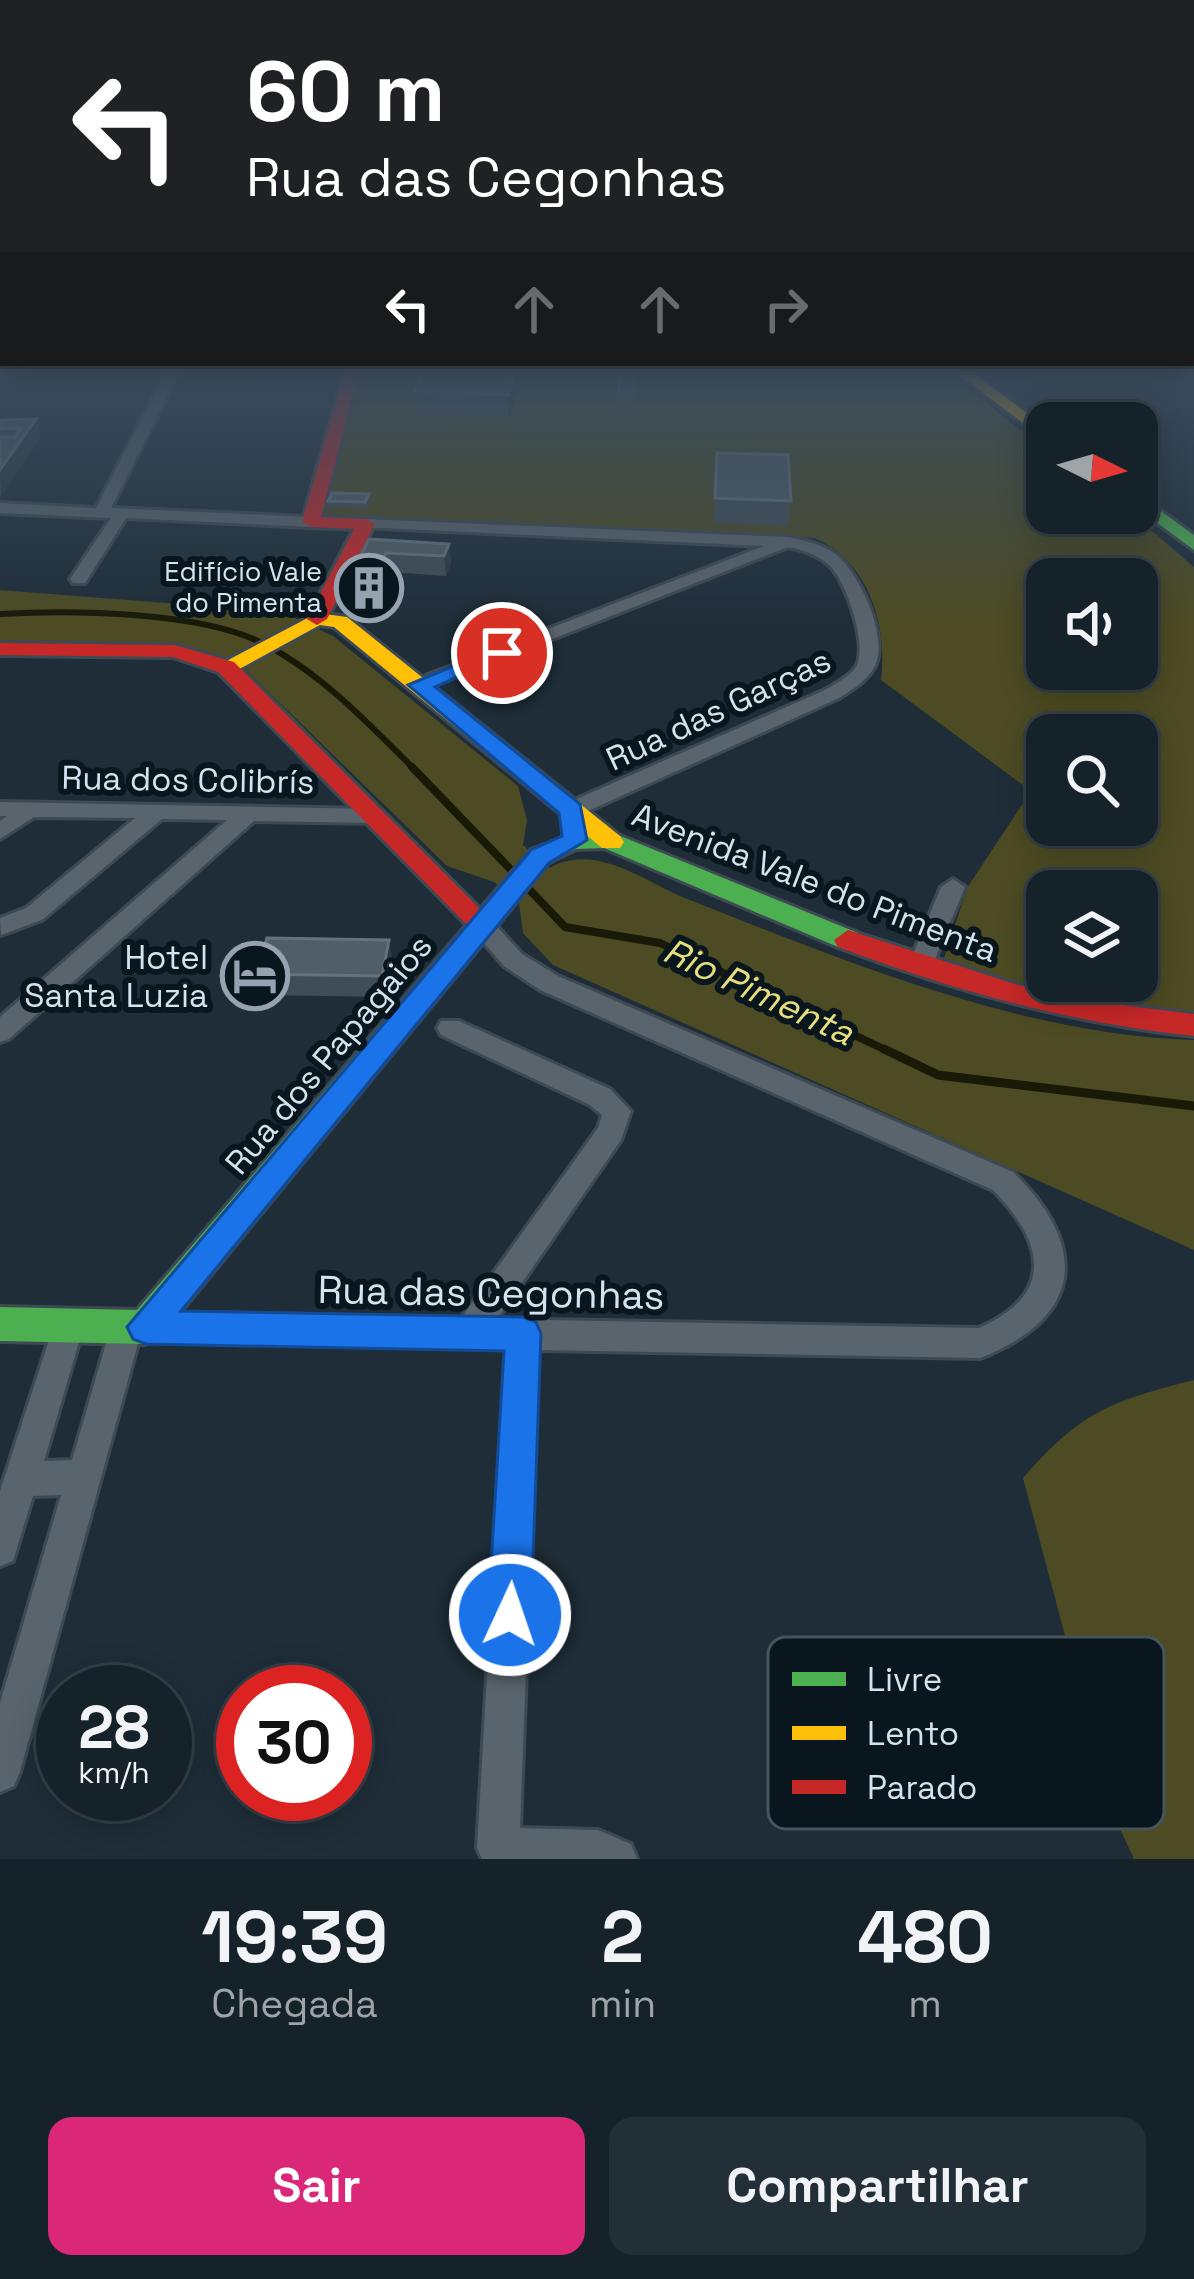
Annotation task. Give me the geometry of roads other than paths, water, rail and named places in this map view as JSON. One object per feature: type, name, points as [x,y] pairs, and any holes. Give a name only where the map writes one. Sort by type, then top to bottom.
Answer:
[{"type":"street","points":[[101,513],[131,455]]},
{"type":"street","points":[[311,522],[329,455]]},
{"type":"street","points":[[1158,491],[1194,516]]},
{"type":"street","points":[[0,508],[789,542]]},
{"type":"street","points":[[79,579],[122,514]]},
{"type":"street","points":[[1158,516],[1194,544]]},
{"type":"street","points":[[308,623],[366,524]]},
{"type":"street","points":[[419,685],[789,542]]},
{"type":"street","name":"Rua das Garças","points":[[571,810],[832,694],[858,676],[869,657],[852,579],[827,551],[789,542]]},
{"type":"street","points":[[235,662],[308,623],[345,624],[611,842]]},
{"type":"street","points":[[0,649],[176,651],[235,662],[374,816],[478,921]]},
{"type":"street","name":"Rua dos Colibrís","points":[[0,808],[374,816]]},
{"type":"street","points":[[0,832],[30,809]]},
{"type":"street","points":[[571,810],[575,840]]},
{"type":"street","points":[[2,927],[34,914],[157,812]]},
{"type":"street","points":[[0,1032],[250,813]]},
{"type":"street","name":"Avenida Vale do Pimenta","points":[[575,840],[611,842],[651,862],[920,965],[1088,1014],[1194,1025]]},
{"type":"street","name":"Rua dos Papagaios","points":[[136,1327],[478,921],[502,902],[540,856],[575,840]]},
{"type":"street","points":[[920,965],[953,887]]},
{"type":"street","name":"Rua das Cegonhas","points":[[0,1324],[980,1343],[1030,1316],[1048,1282],[1048,1240],[1022,1196],[977,1167],[549,983],[513,960],[478,921]]},
{"type":"street","points":[[450,1028],[600,1097],[617,1111],[610,1132],[469,1333]]},
{"type":"street","points":[[0,1548],[68,1325]]},
{"type":"street","points":[[0,1772],[86,1477],[136,1327]]},
{"type":"street","points":[[523,1334],[498,1848],[598,1851],[616,1859]]},
{"type":"street","points":[[21,1479],[86,1477]]},
{"type":"waterway","name":"Rio Pimenta","points":[[0,614],[136,615],[239,634],[307,671],[413,768]]},
{"type":"waterway","name":"Rio Pimenta","points":[[413,768],[516,875]]},
{"type":"waterway","name":"Rio Pimenta","points":[[526,886],[565,927],[660,943],[890,1052]]},
{"type":"waterway","name":"Rio Pimenta","points":[[884,1049],[938,1075],[1194,1106]]},
{"type":"place","name":"Edifício Vale do Pimenta","points":[[369,588]]},
{"type":"place","name":"Hotel Santa Luzia","points":[[255,976]]}]
